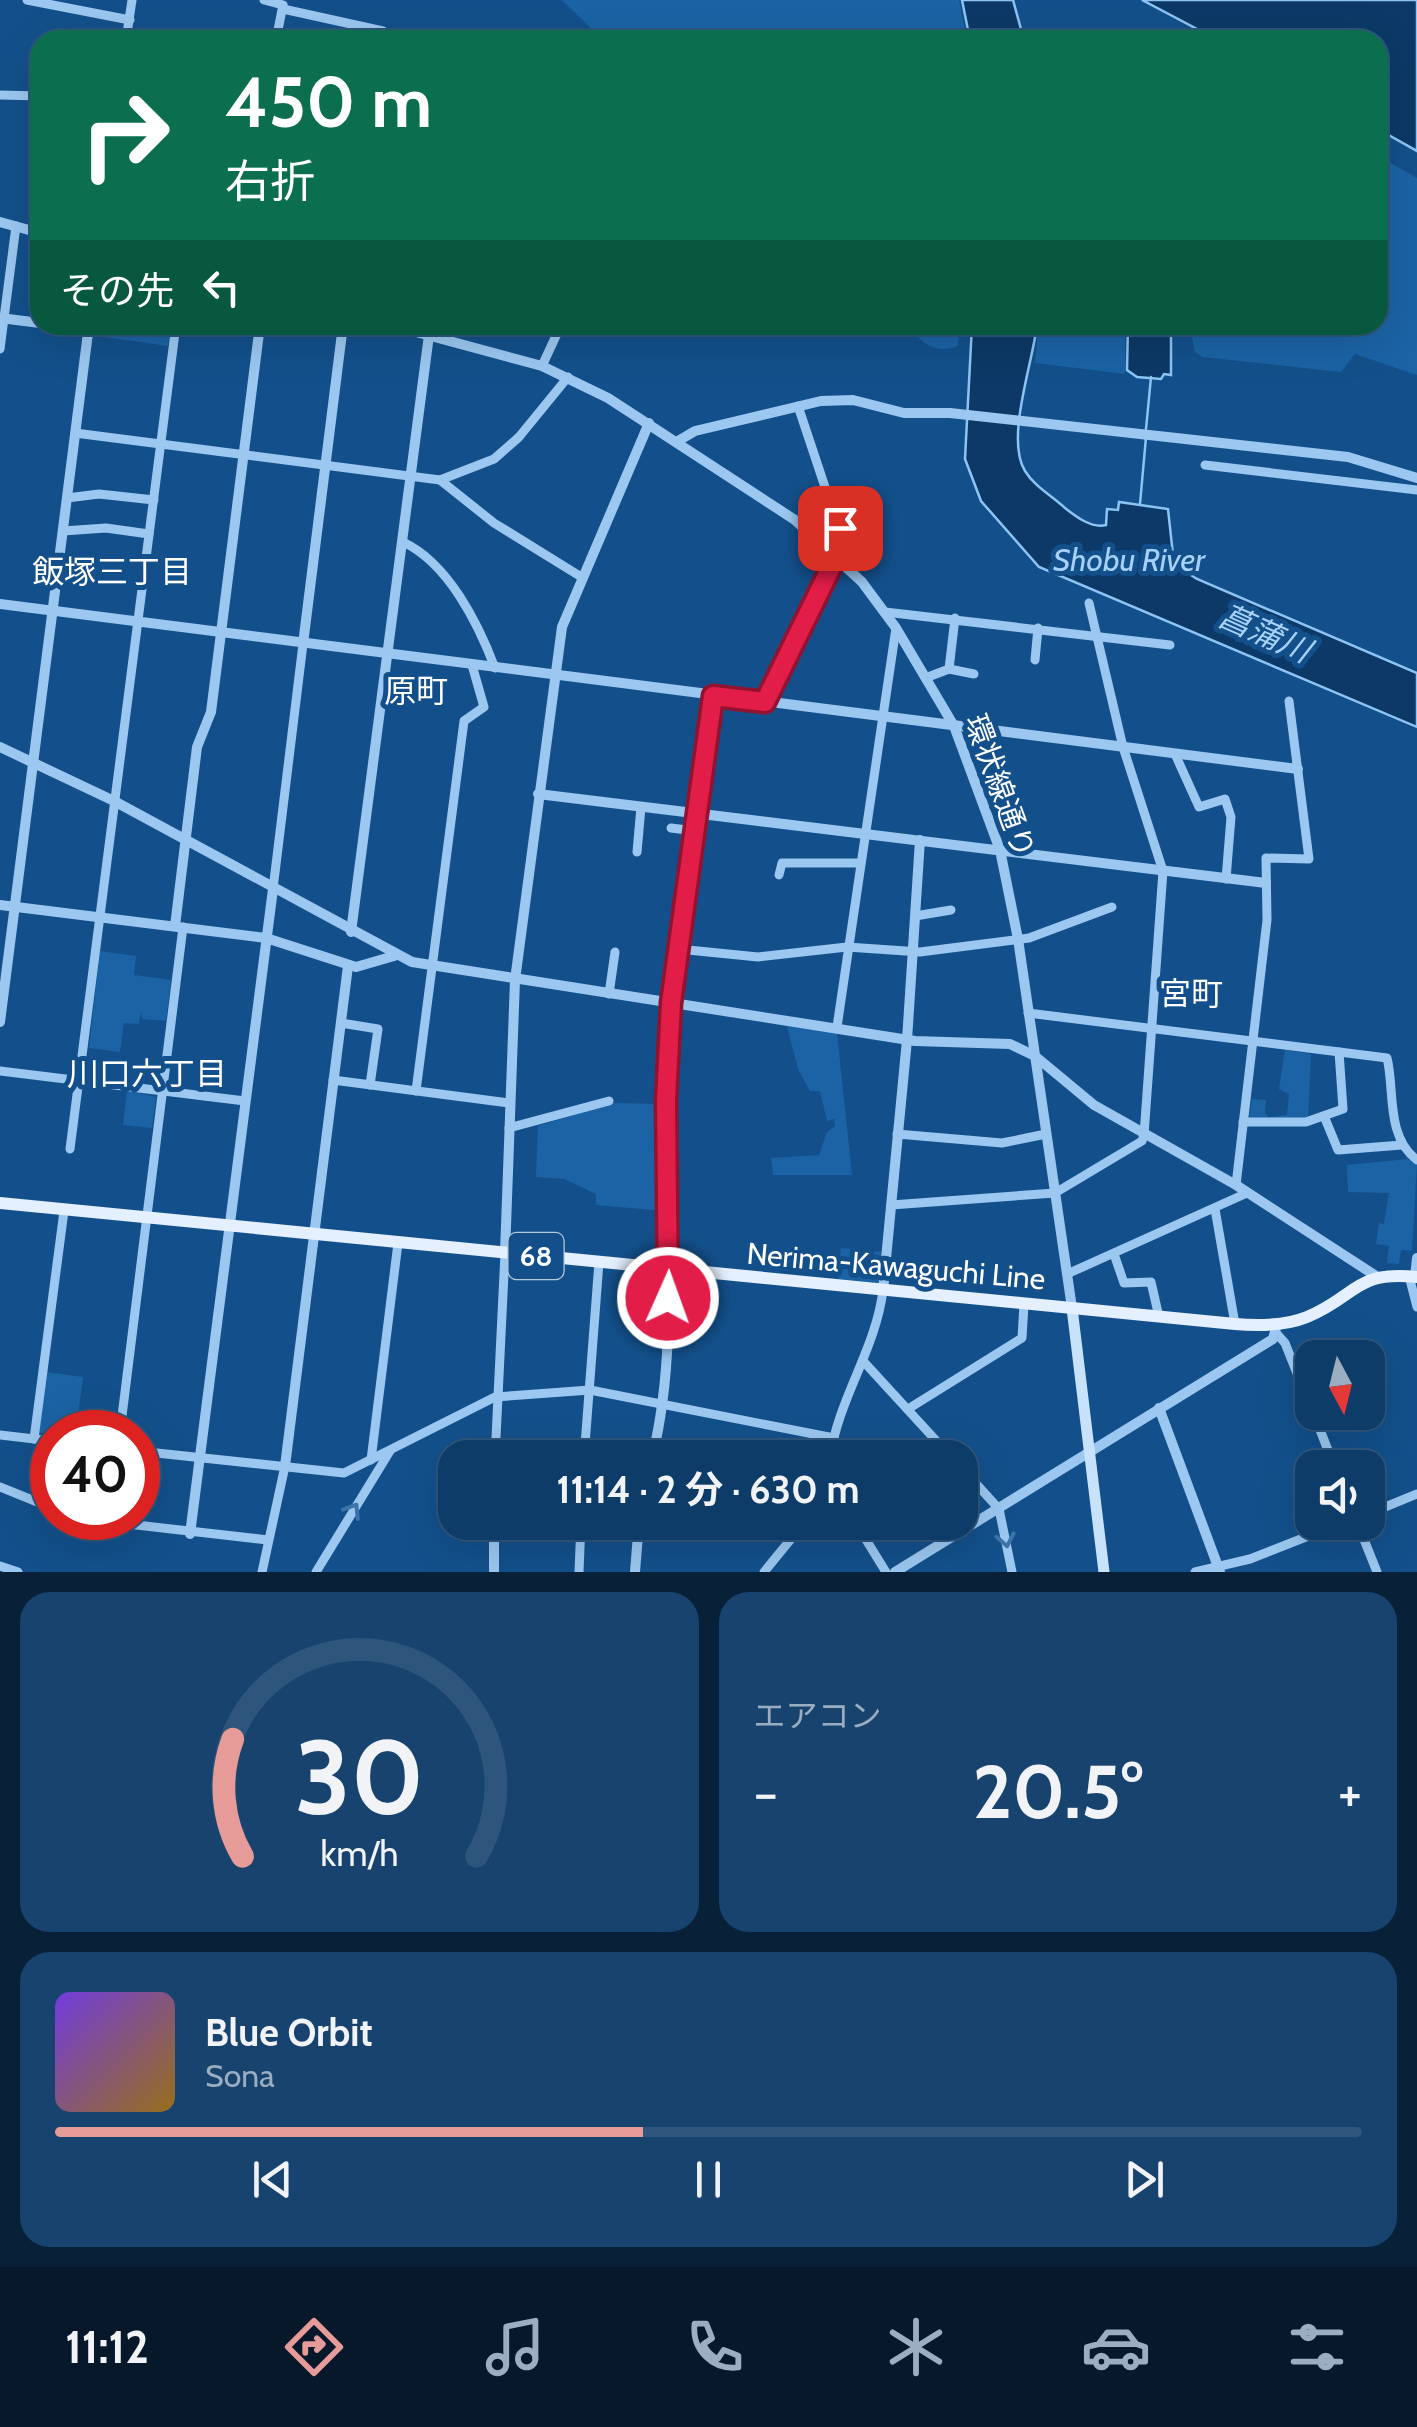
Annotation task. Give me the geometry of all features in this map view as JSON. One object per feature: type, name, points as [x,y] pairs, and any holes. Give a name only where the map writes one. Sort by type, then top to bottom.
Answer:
[{"type":"main road","name":"Nerima-Kawaguchi Line","points":[[0,1204],[1277,1329],[1306,1318],[1376,1276]]},
{"type":"main road","points":[[1376,1276],[1414,1277]]},
{"type":"main road","name":"環状線通り","points":[[1072,1308],[1104,1572]]},
{"type":"street","points":[[27,0],[130,20]]},
{"type":"street","points":[[128,30],[132,0]]},
{"type":"street","points":[[264,0],[284,5],[278,30]]},
{"type":"street","points":[[283,9],[378,30]]},
{"type":"street","points":[[0,95],[30,96]]},
{"type":"street","points":[[0,222],[30,230]]},
{"type":"street","points":[[0,349],[16,226]]},
{"type":"street","points":[[2,318],[30,322]]},
{"type":"street","points":[[0,1022],[88,335]]},
{"type":"street","points":[[70,1149],[175,335]]},
{"type":"street","points":[[123,1410],[162,1092],[186,841],[198,747],[211,712],[259,335]]},
{"type":"street","points":[[190,1534],[341,335]]},
{"type":"street","points":[[352,932],[430,335]]},
{"type":"street","name":"環状線通り","points":[[446,335],[568,377],[678,441],[769,500],[836,556],[886,612],[954,726],[1000,850],[1018,939],[1072,1308]]},
{"type":"street","points":[[542,366],[556,335]]},
{"type":"street","points":[[75,433],[440,480],[494,458],[519,437],[568,377]]},
{"type":"street","points":[[678,441],[695,431],[798,406],[852,400],[904,413],[950,413],[1348,456],[1417,478]]},
{"type":"street","points":[[765,702],[841,547],[840,528],[798,406]]},
{"type":"street","points":[[495,1440],[515,980],[554,675],[562,626],[649,423]]},
{"type":"street","points":[[1204,464],[1417,490]]},
{"type":"street","points":[[440,480],[494,523],[584,578]]},
{"type":"street","points":[[67,498],[98,494],[154,500]]},
{"type":"street","points":[[62,532],[106,528],[149,534]]},
{"type":"street","points":[[403,542],[418,549],[456,595],[495,668]]},
{"type":"street","points":[[891,1205],[1055,1192],[1142,1141],[1144,1135],[1162,871],[1123,747],[1089,603]]},
{"type":"street","points":[[0,604],[1298,770]]},
{"type":"street","points":[[886,612],[1170,645]]},
{"type":"street","points":[[949,669],[955,618]]},
{"type":"street","points":[[836,1027],[896,628]]},
{"type":"street","points":[[1035,660],[1038,628]]},
{"type":"street","points":[[416,1092],[464,721],[484,707],[472,665]]},
{"type":"street","points":[[928,678],[949,669],[974,674]]},
{"type":"street","points":[[655,1440],[670,1270],[666,1100],[671,1003],[713,696]]},
{"type":"street","points":[[1236,1186],[1266,920],[1266,858],[1308,860],[1289,700]]},
{"type":"street","points":[[0,748],[114,801],[394,956],[433,968],[907,1040],[1010,1044],[1035,1056],[1094,1105],[1236,1186],[1376,1276]]},
{"type":"street","points":[[1175,754],[1199,807],[1225,799],[1232,817],[1226,879]]},
{"type":"street","points":[[538,794],[1266,883]]},
{"type":"street","points":[[637,852],[641,806]]},
{"type":"street","points":[[671,828],[695,830]]},
{"type":"street","points":[[160,1453],[344,1473],[495,1397],[590,1390],[834,1438],[879,1323],[907,1040],[920,840]]},
{"type":"street","points":[[780,875],[782,863],[860,863]]},
{"type":"street","points":[[0,905],[266,938],[348,966],[394,956]]},
{"type":"street","points":[[678,949],[758,957],[847,947],[912,952],[1018,939],[1112,906]]},
{"type":"street","points":[[915,916],[950,910]]},
{"type":"street","points":[[609,994],[615,952]]},
{"type":"street","points":[[262,1572],[285,1466],[348,966]]},
{"type":"street","points":[[1028,1013],[1251,1040],[1389,1062],[1386,1086],[1402,1146],[1417,1160]]},
{"type":"street","points":[[340,1024],[378,1029],[370,1085]]},
{"type":"street","points":[[1243,1122],[1287,1123],[1344,1108],[1338,1052]]},
{"type":"street","points":[[0,1071],[245,1101]]},
{"type":"street","points":[[334,1080],[509,1103]]},
{"type":"street","points":[[509,1128],[609,1101]]},
{"type":"street","points":[[1324,1116],[1338,1150],[1402,1146]]},
{"type":"street","points":[[898,1134],[1002,1143],[1046,1134]]},
{"type":"street","points":[[1067,1274],[1247,1193]]},
{"type":"street","points":[[1215,1209],[1236,1324]]},
{"type":"street","points":[[38,1410],[64,1211]]},
{"type":"street","points":[[371,1460],[398,1244]]},
{"type":"street","points":[[1114,1254],[1124,1283],[1151,1282],[1159,1316]]},
{"type":"street","points":[[1417,1258],[1417,1308]]},
{"type":"street","points":[[586,1440],[600,1262]]},
{"type":"street","points":[[908,1409],[1022,1338],[1024,1304]]},
{"type":"street","points":[[896,1572],[1159,1408],[1277,1329],[1295,1367]]},
{"type":"street","points":[[864,1362],[936,1440]]},
{"type":"street","points":[[1159,1408],[1219,1569]]},
{"type":"street","points":[[0,1435],[30,1439]]},
{"type":"street","points":[[316,1572],[391,1450]]},
{"type":"street","points":[[978,1485],[999,1508],[1012,1572]]},
{"type":"street","points":[[0,1487],[30,1499]]},
{"type":"street","points":[[1385,1507],[1417,1494]]},
{"type":"street","points":[[160,1529],[268,1540]]},
{"type":"street","points":[[494,1540],[494,1572]]},
{"type":"street","points":[[579,1572],[580,1540]]},
{"type":"street","points":[[636,1572],[638,1540]]},
{"type":"street","points":[[764,1572],[790,1540]]},
{"type":"street","points":[[866,1540],[886,1572]]},
{"type":"street","points":[[1195,1572],[1219,1569],[1298,1540]]},
{"type":"street","points":[[1365,1540],[1378,1572]]},
{"type":"street","points":[[0,1566],[18,1572]]},
{"type":"shaded area","points":[[562,0],[959,0],[965,30],[593,30]]},
{"type":"shaded area","points":[[1388,162],[1417,178],[1417,375],[1355,354],[1341,372],[1203,357],[1195,352],[1192,335],[1388,335]]},
{"type":"shaded area","points":[[97,335],[170,335],[168,346]]},
{"type":"shaded area","points":[[959,335],[958,346],[942,349],[929,346],[918,337]]},
{"type":"shaded area","points":[[1038,335],[1125,335],[1125,374],[1035,363]]},
{"type":"shaded area","points":[[100,951],[136,956],[134,975],[171,980],[166,1021],[142,1019],[141,1011],[139,1024],[124,1023],[120,1052],[89,1048]]},
{"type":"shaded area","points":[[787,1026],[837,1033],[852,1175],[773,1175],[771,1158],[819,1155],[827,1132],[835,1126],[834,1119],[827,1121],[820,1091],[810,1091],[798,1069]]},
{"type":"shaded area","points":[[1285,1050],[1311,1054],[1308,1119],[1249,1119],[1252,1099],[1266,1100],[1265,1113],[1269,1117],[1287,1115],[1289,1094],[1279,1089]]},
{"type":"shaded area","points":[[127,1090],[156,1097],[152,1128],[123,1125]]},
{"type":"shaded area","points":[[615,1103],[661,1104],[664,1211],[596,1205],[596,1194],[564,1179],[536,1177],[538,1126]]},
{"type":"shaded area","points":[[1408,1159],[1417,1164],[1412,1251],[1401,1250],[1399,1264],[1387,1263],[1389,1246],[1376,1244],[1389,1193],[1348,1192],[1347,1165]]},
{"type":"shaded area","points":[[841,1248],[881,1252],[878,1283],[838,1279]]},
{"type":"shaded area","points":[[46,1372],[83,1377],[79,1410],[42,1410]]},
{"type":"water","points":[[962,0],[1013,0],[1021,30],[968,30]]},
{"type":"water","points":[[1142,0],[1417,0],[1417,151],[1388,135],[1388,30],[1199,30]]},
{"type":"water","name":"Shobu River","points":[[971,335],[1035,335],[1018,440],[1025,471],[1038,486],[1074,515],[1095,525],[1106,525],[1107,509],[1118,510],[1119,502],[1168,509],[1174,564],[1197,579],[1417,673],[1417,727],[1039,567],[981,501],[965,459]]},
{"type":"water","points":[[1128,335],[1171,335],[1171,375],[1164,374],[1161,379],[1137,377],[1127,370]]},
{"type":"waterway","points":[[1146,429],[1151,377]]},
{"type":"waterway","points":[[1140,504],[1146,437]]},
{"type":"district","name":"飯塚三丁目","points":[[112,571]]},
{"type":"district","name":"原町","points":[[416,690]]},
{"type":"district","name":"宮町","points":[[1191,993]]},
{"type":"district","name":"川口六丁目","points":[[147,1073]]},
{"type":"route","points":[[668,1298],[666,1100],[671,1003],[713,696],[765,702],[841,547],[840,528]]},
{"type":"water label","name":"菖蒲川","points":[[1265,633]]}]
